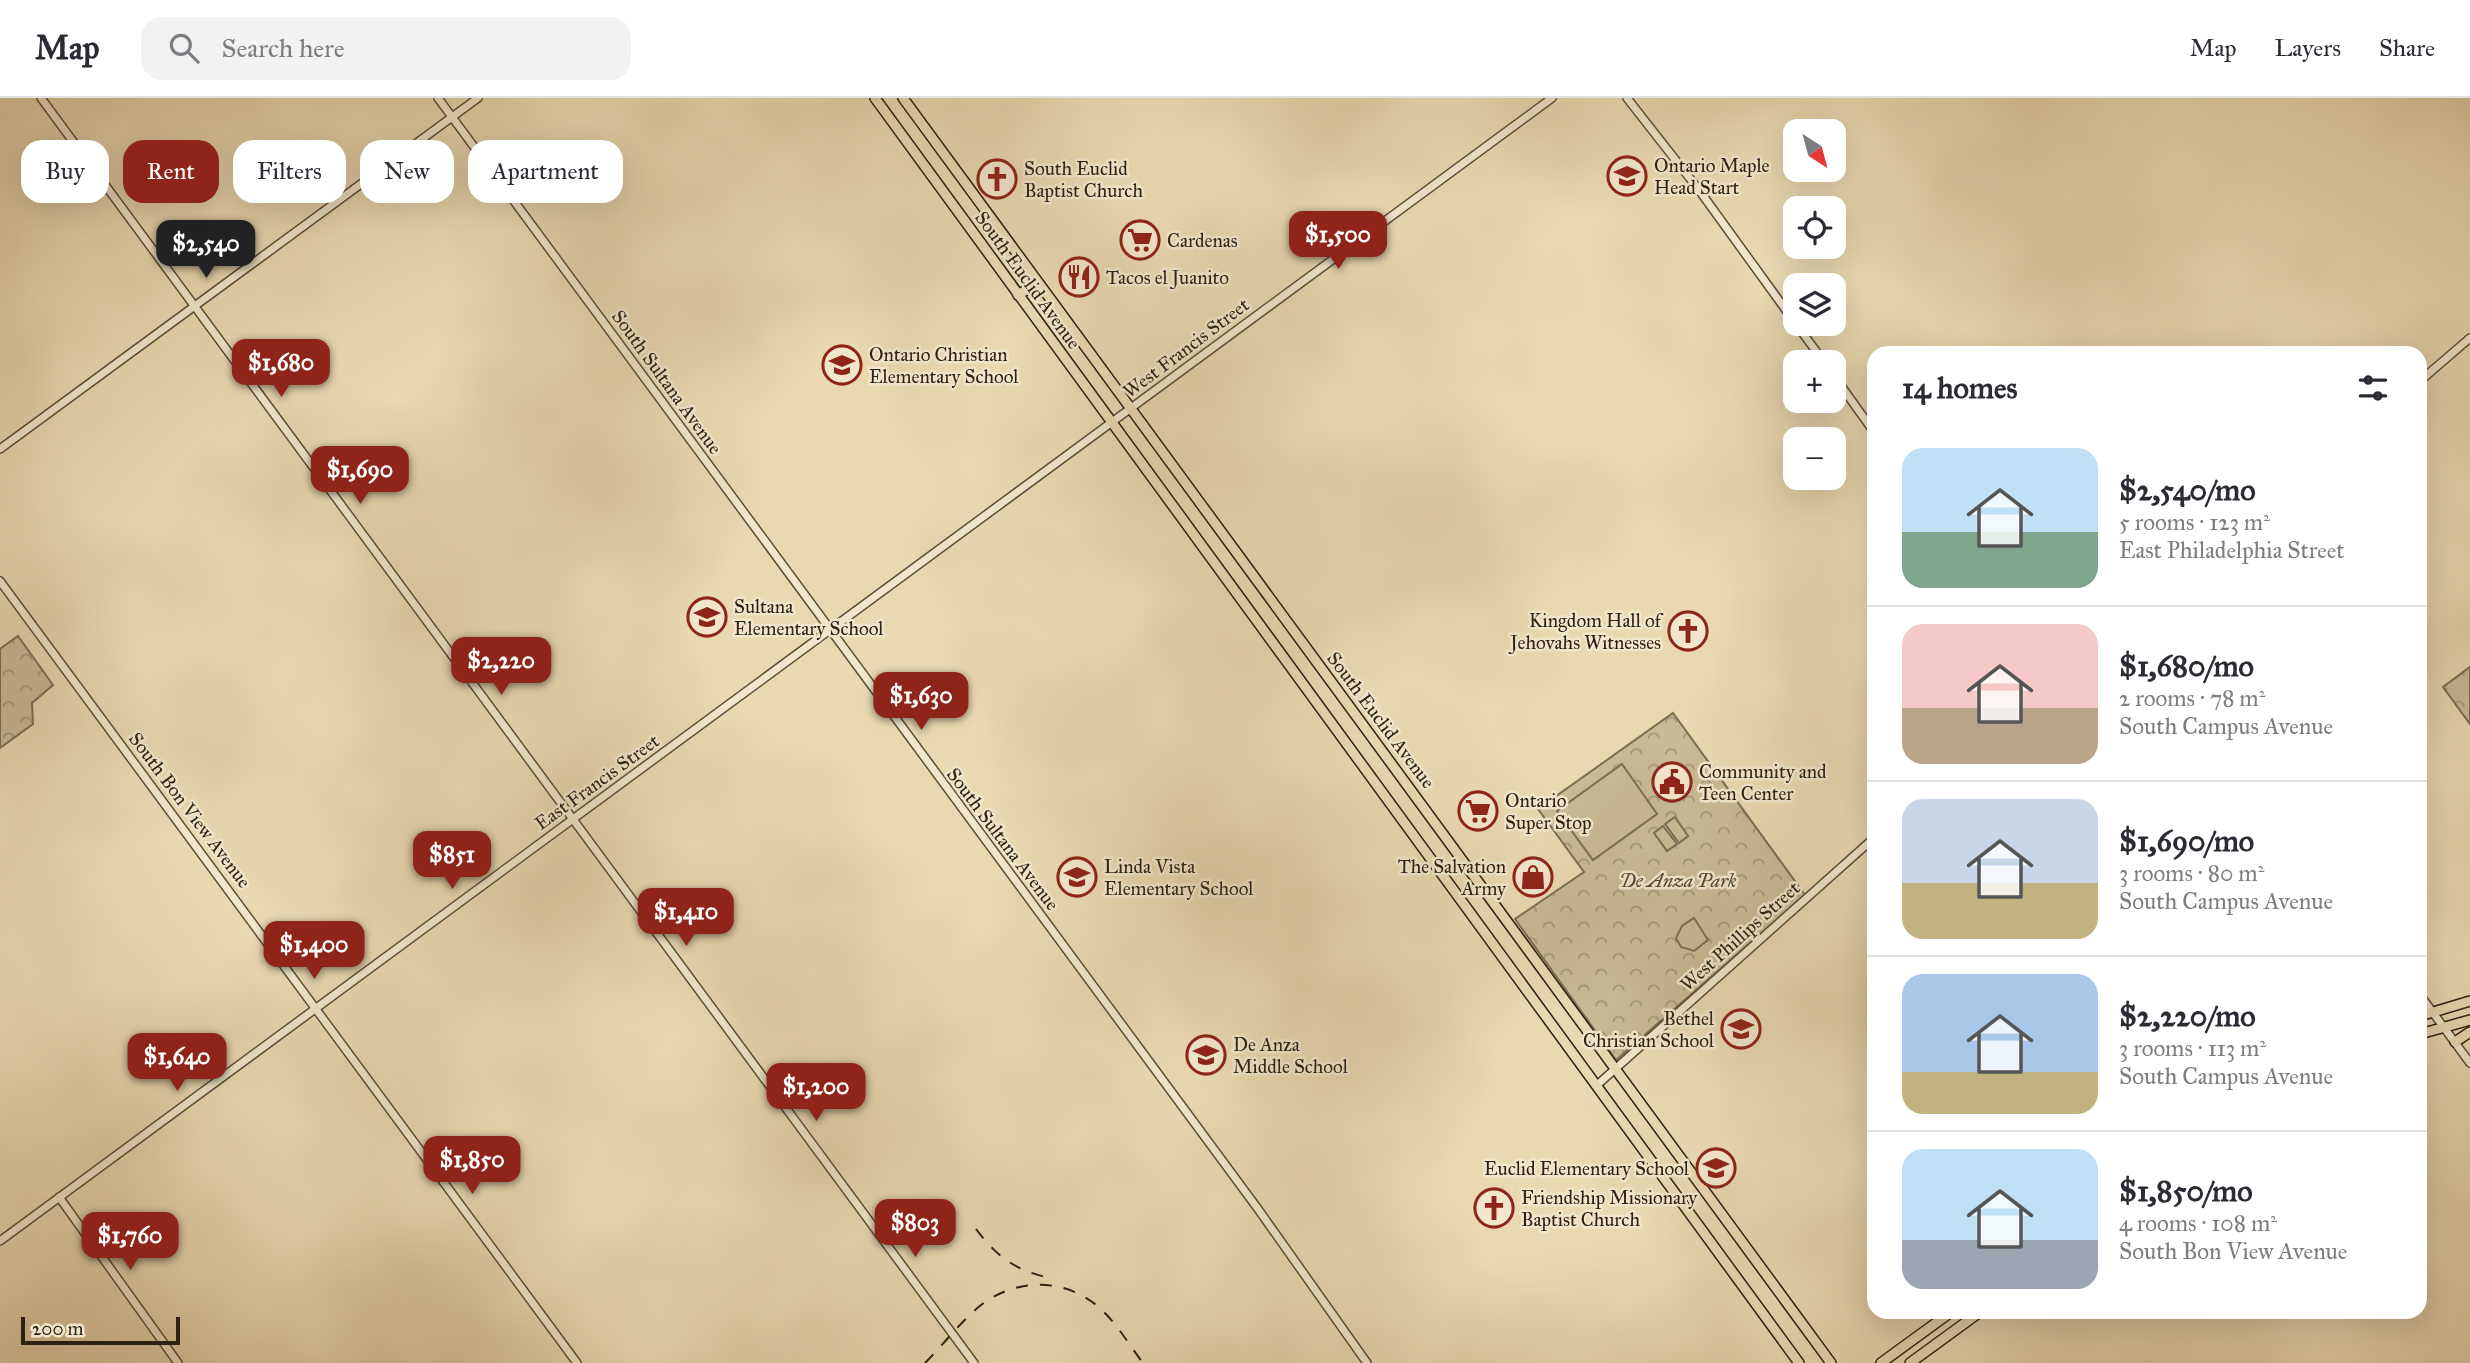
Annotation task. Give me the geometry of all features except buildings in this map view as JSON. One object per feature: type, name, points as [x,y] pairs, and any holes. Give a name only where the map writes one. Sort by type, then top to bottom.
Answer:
[{"type":"main road","name":"South Euclid Avenue","points":[[875,98],[1110,424],[1799,1363]]},
{"type":"main road","name":"South Euclid Avenue","points":[[903,98],[1129,410],[1616,1067],[1831,1363]]},
{"type":"main road","points":[[1018,295],[1038,283]]},
{"type":"main road","points":[[2427,1014],[2470,1001]]},
{"type":"main road","points":[[2427,1032],[2470,1020]]},
{"type":"main road","points":[[2455,1042],[2470,1032]]},
{"type":"main road","points":[[1881,1363],[1941,1319]]},
{"type":"main road","points":[[1910,1363],[1970,1319]]},
{"type":"street","points":[[41,98],[974,1363]]},
{"type":"street","name":"South Sultana Avenue","points":[[438,98],[1258,1209],[1367,1363]]},
{"type":"street","points":[[0,449],[478,98]]},
{"type":"street","name":"West Francis Street","points":[[1110,424],[1552,98]]},
{"type":"street","points":[[1627,98],[1699,190],[1783,306]]},
{"type":"street","points":[[2427,375],[2470,338]]},
{"type":"street","points":[[1846,393],[1867,422]]},
{"type":"street","name":"East Francis Street","points":[[0,1241],[1110,424]]},
{"type":"street","name":"South Bon View Avenue","points":[[0,581],[577,1363]]},
{"type":"street","name":"West Phillips Street","points":[[1597,1086],[1867,844]]},
{"type":"street","points":[[2427,1005],[2470,1063]]},
{"type":"street","points":[[59,1197],[178,1363]]},
{"type":"green space","points":[[18,636],[53,685],[32,703],[33,724],[0,748],[0,649]]},
{"type":"green space","points":[[2470,667],[2470,724],[2443,687]]},
{"type":"green space","name":"De Anza Park","points":[[1673,713],[1805,895],[1616,1060],[1515,919],[1584,872],[1538,809]]},
{"type":"green space","points":[[1622,764],[1657,814],[1593,860],[1557,811]]},
{"type":"green space","points":[[1675,817],[1688,836],[1679,843],[1665,824]]},
{"type":"green space","points":[[1663,826],[1677,844],[1667,851],[1654,833]]},
{"type":"green space","points":[[1694,918],[1708,940],[1694,951],[1681,947],[1676,938],[1682,926]]},
{"type":"railway","points":[[976,1229],[999,1255],[1017,1267],[1050,1278]]},
{"type":"railway","points":[[925,1363],[981,1305],[1011,1289],[1044,1285],[1076,1292],[1091,1301],[1120,1330],[1143,1363]]},
{"type":"place","name":"Ontario Maple Head Start","points":[[1627,176]]},
{"type":"place","name":"South Euclid Baptist Church","points":[[997,179]]},
{"type":"place","name":"Cardenas","points":[[1140,240]]},
{"type":"place","name":"Tacos el Juanito","points":[[1079,277]]},
{"type":"place","name":"Ontario Christian Elementary School","points":[[842,365]]},
{"type":"place","name":"Sultana Elementary School","points":[[707,617]]},
{"type":"place","name":"Kingdom Hall of Jehovahs Witnesses","points":[[1688,631]]},
{"type":"place","name":"Community and Teen Center","points":[[1672,782]]},
{"type":"place","name":"Ontario Super Stop","points":[[1478,811]]},
{"type":"place","name":"Linda Vista Elementary School","points":[[1077,877]]},
{"type":"place","name":"The Salvation Army","points":[[1533,877]]},
{"type":"place","name":"Bethel Christian School","points":[[1741,1029]]},
{"type":"place","name":"De Anza Middle School","points":[[1206,1055]]},
{"type":"place","name":"Euclid Elementary School","points":[[1716,1168]]},
{"type":"place","name":"Friendship Missionary Baptist Church","points":[[1494,1208]]}]
